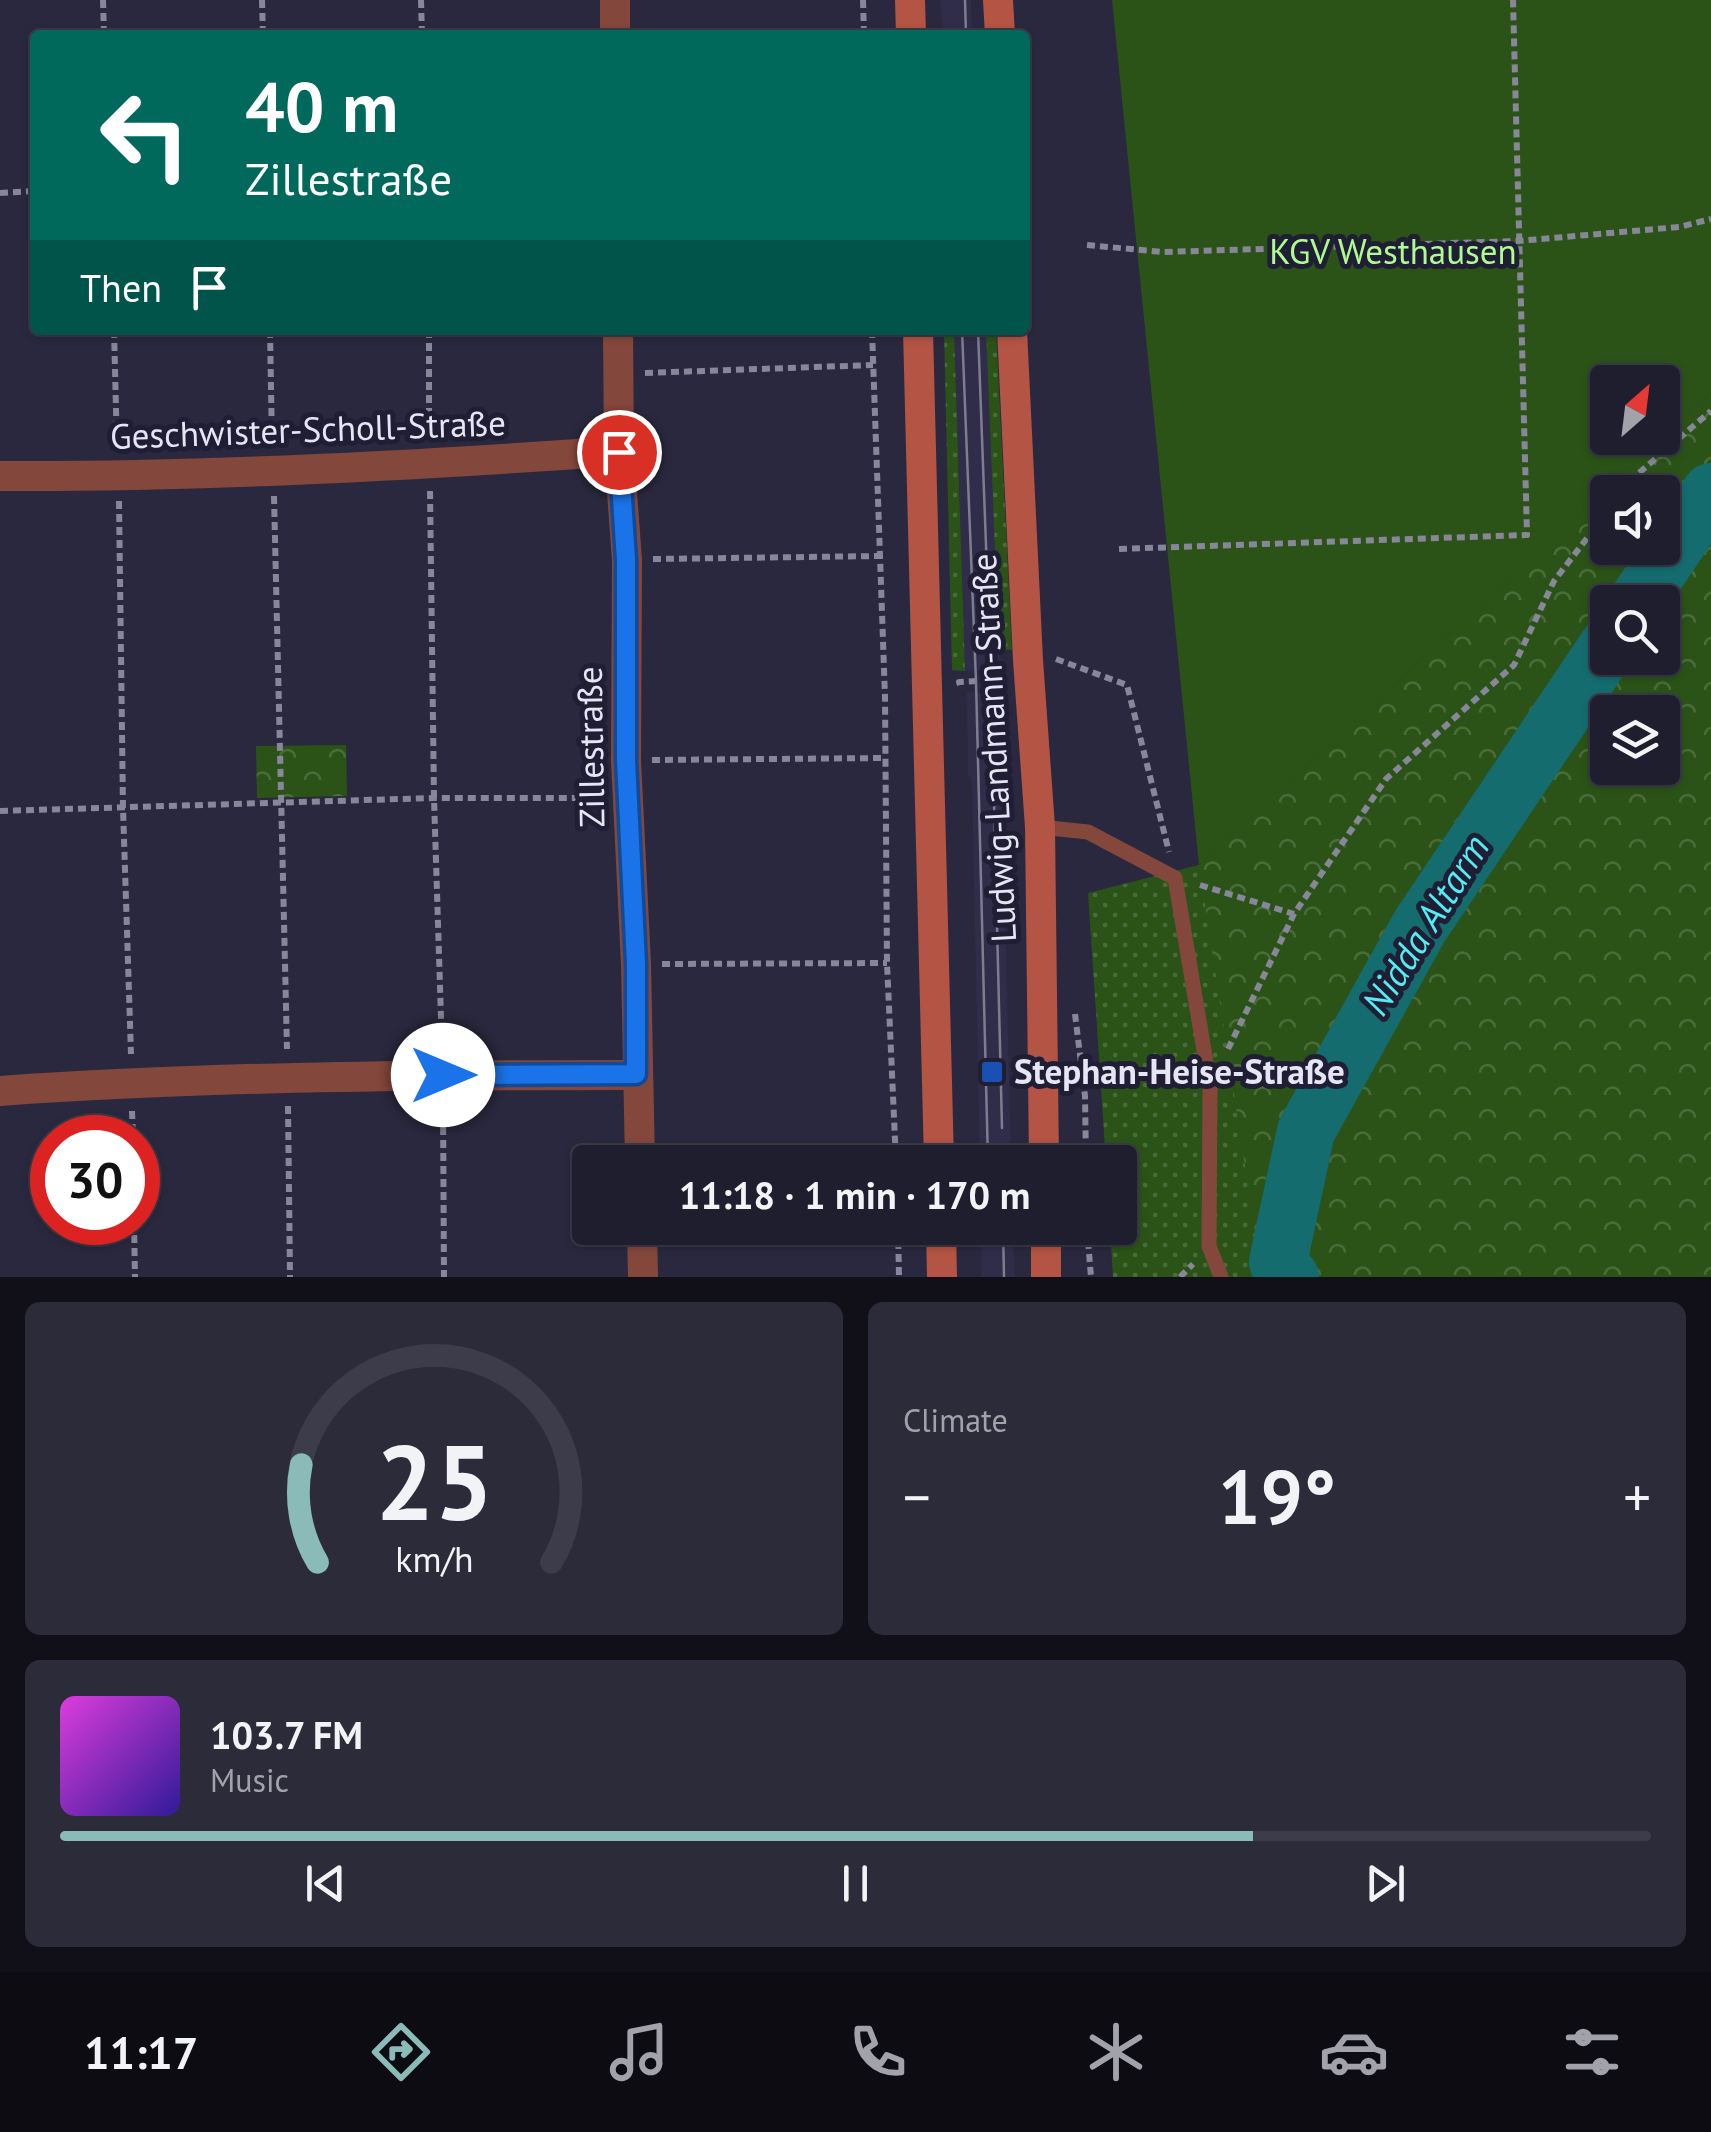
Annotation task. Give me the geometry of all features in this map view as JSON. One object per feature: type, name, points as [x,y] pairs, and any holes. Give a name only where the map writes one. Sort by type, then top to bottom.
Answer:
[{"type":"main road","points":[[910,0],[911,30]]},
{"type":"main road","points":[[998,0],[1000,30]]},
{"type":"main road","name":"Ludwig-Landmann-Straße","points":[[918,335],[939,1145]]},
{"type":"main road","name":"Ludwig-Landmann-Straße","points":[[1012,335],[1040,826],[1044,1145]]},
{"type":"main road","points":[[941,1245],[942,1277]]},
{"type":"main road","points":[[1046,1245],[1046,1277]]},
{"type":"street","points":[[615,0],[615,30]]},
{"type":"street","name":"Zillestraße","points":[[618,335],[619,452],[626,560],[626,760],[639,1145]]},
{"type":"street","name":"Geschwister-Scholl-Straße","points":[[0,476],[273,473],[619,452]]},
{"type":"street","points":[[0,1091],[132,1082],[636,1074]]},
{"type":"street","points":[[642,1245],[643,1277]]},
{"type":"lane","points":[[1040,826],[1088,832],[1175,878],[1210,1086],[1209,1246],[1221,1277]]},
{"type":"path","points":[[103,0],[104,30]]},
{"type":"path","points":[[262,0],[263,30]]},
{"type":"path","points":[[420,0],[422,30]]},
{"type":"path","points":[[863,0],[864,30]]},
{"type":"path","points":[[1119,549],[1526,535],[1514,0]]},
{"type":"path","points":[[0,192],[30,191]]},
{"type":"path","points":[[1088,245],[1162,252],[1518,242],[1679,227],[1711,219]]},
{"type":"path","points":[[114,335],[133,1115]]},
{"type":"path","points":[[270,335],[290,1277]]},
{"type":"path","points":[[429,335],[444,1277]]},
{"type":"path","points":[[872,335],[886,697],[887,963],[895,1145]]},
{"type":"path","points":[[619,374],[874,365]]},
{"type":"path","points":[[1636,475],[1711,410]]},
{"type":"path","points":[[1210,1086],[1294,914],[1386,779],[1514,665],[1554,581],[1590,535]]},
{"type":"path","points":[[626,560],[882,556]]},
{"type":"path","points":[[886,697],[960,700],[960,682],[1008,680],[1008,660],[1056,659],[1127,685],[1175,878],[1294,914]]},
{"type":"path","points":[[626,760],[885,758]]},
{"type":"path","points":[[0,811],[434,798],[629,798]]},
{"type":"path","points":[[636,964],[887,963]]},
{"type":"path","points":[[135,1245],[136,1277]]},
{"type":"path","points":[[898,1245],[898,1277]]},
{"type":"path","points":[[1088,1245],[1091,1277]]},
{"type":"shaded area","points":[[940,0],[971,0],[972,30],[943,30]]},
{"type":"shaded area","points":[[954,335],[986,335],[1000,670],[965,671]]},
{"type":"shaded area","points":[[967,692],[1000,693],[1011,1145],[980,1145],[972,787],[968,776]]},
{"type":"shaded area","points":[[982,1245],[1013,1245],[1015,1277],[981,1277]]},
{"type":"green space","name":"KGV Westhausen","points":[[1112,0],[1711,0],[1711,393],[1680,422],[1680,365],[1590,365],[1590,455],[1644,455],[1622,475],[1590,475],[1590,505],[1199,865]]},
{"type":"green space","points":[[944,335],[954,335],[965,671],[952,670]]},
{"type":"green space","points":[[986,335],[996,335],[1012,650],[999,649]]},
{"type":"green space","points":[[1711,393],[1711,787],[1445,1277],[1113,1277],[1111,1245],[1137,1245],[1137,1145],[1105,1145],[1088,893],[1199,865],[1590,505],[1590,565],[1680,565],[1680,475],[1622,475],[1644,455],[1680,455],[1680,422]]},
{"type":"green space","points":[[1711,393],[1711,1277],[1262,1277],[1199,865],[1590,505],[1590,565],[1680,565],[1680,475],[1622,475],[1644,455],[1680,455],[1680,422]]},
{"type":"green space","points":[[346,745],[347,796],[257,798],[256,746]]},
{"type":"waterway","name":"Nidda Altarm","points":[[1648,585],[1711,492]]},
{"type":"waterway","name":"Nidda Altarm","points":[[1290,1277],[1278,1262],[1306,1131],[1420,926],[1590,673]]},
{"type":"tram line","points":[[965,0],[966,30]]},
{"type":"tram line","points":[[962,335],[988,1145]]},
{"type":"tram line","points":[[978,335],[1002,1128]]},
{"type":"tram line","points":[[1003,1245],[1004,1277]]},
{"type":"place","name":"Stephan-Heise-Straße","points":[[992,1072]]},
{"type":"route","points":[[443,1075],[636,1074],[636,964],[626,760],[626,560],[619,452]]}]
